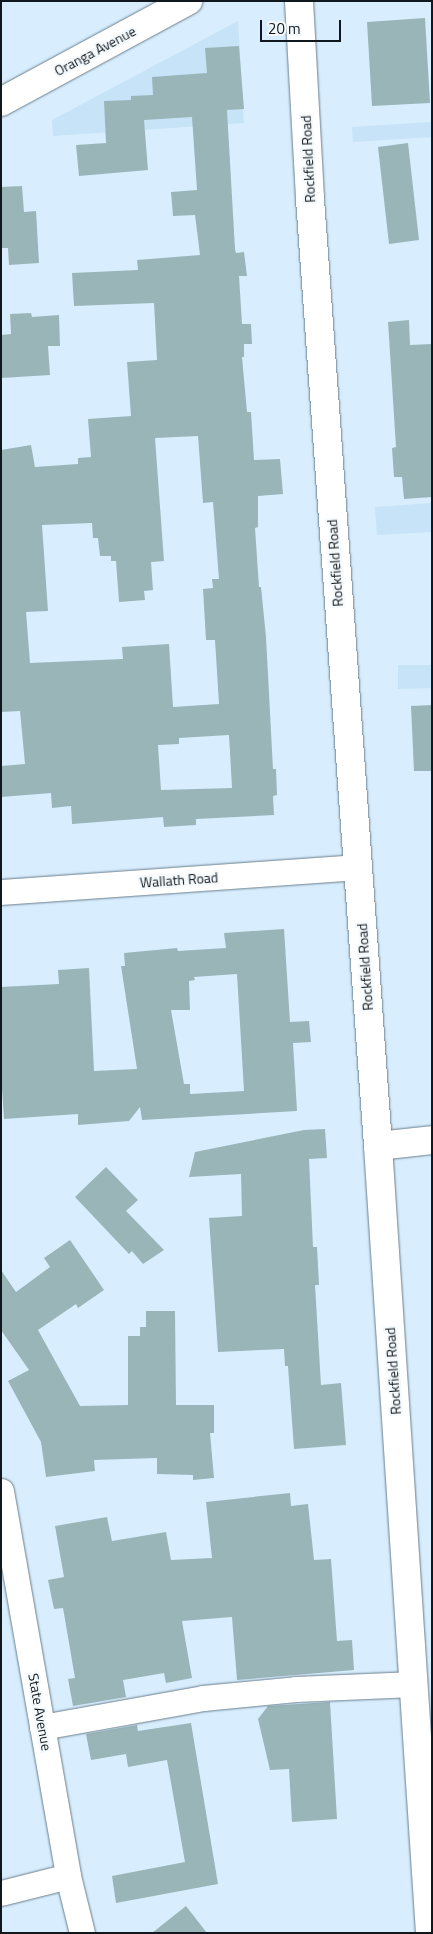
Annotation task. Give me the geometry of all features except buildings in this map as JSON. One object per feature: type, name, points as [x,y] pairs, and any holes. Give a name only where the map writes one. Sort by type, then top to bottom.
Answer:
[{"type":"main road","name":"Oranga Avenue","points":[[1,102],[188,1]]},
{"type":"main road","name":"Rockfield Road","points":[[299,1],[310,199],[378,1146],[430,1933]]},
{"type":"main road","points":[[378,1146],[432,1140]]},
{"type":"street","name":"Wallath Road","points":[[1,892],[357,867]]},
{"type":"street","name":"State Avenue","points":[[1,1491],[68,1876],[82,1933]]},
{"type":"street","points":[[42,1727],[203,1698],[296,1689],[414,1684]]},
{"type":"street","points":[[1,1893],[68,1876]]},
{"type":"shaded area","points":[[238,21],[244,123],[53,136],[52,120]]},
{"type":"shaded area","points":[[432,122],[432,137],[353,142],[352,127]]},
{"type":"shaded area","points":[[432,503],[432,532],[377,535],[375,507]]},
{"type":"shaded area","points":[[398,665],[432,665],[432,688],[398,689]]}]
